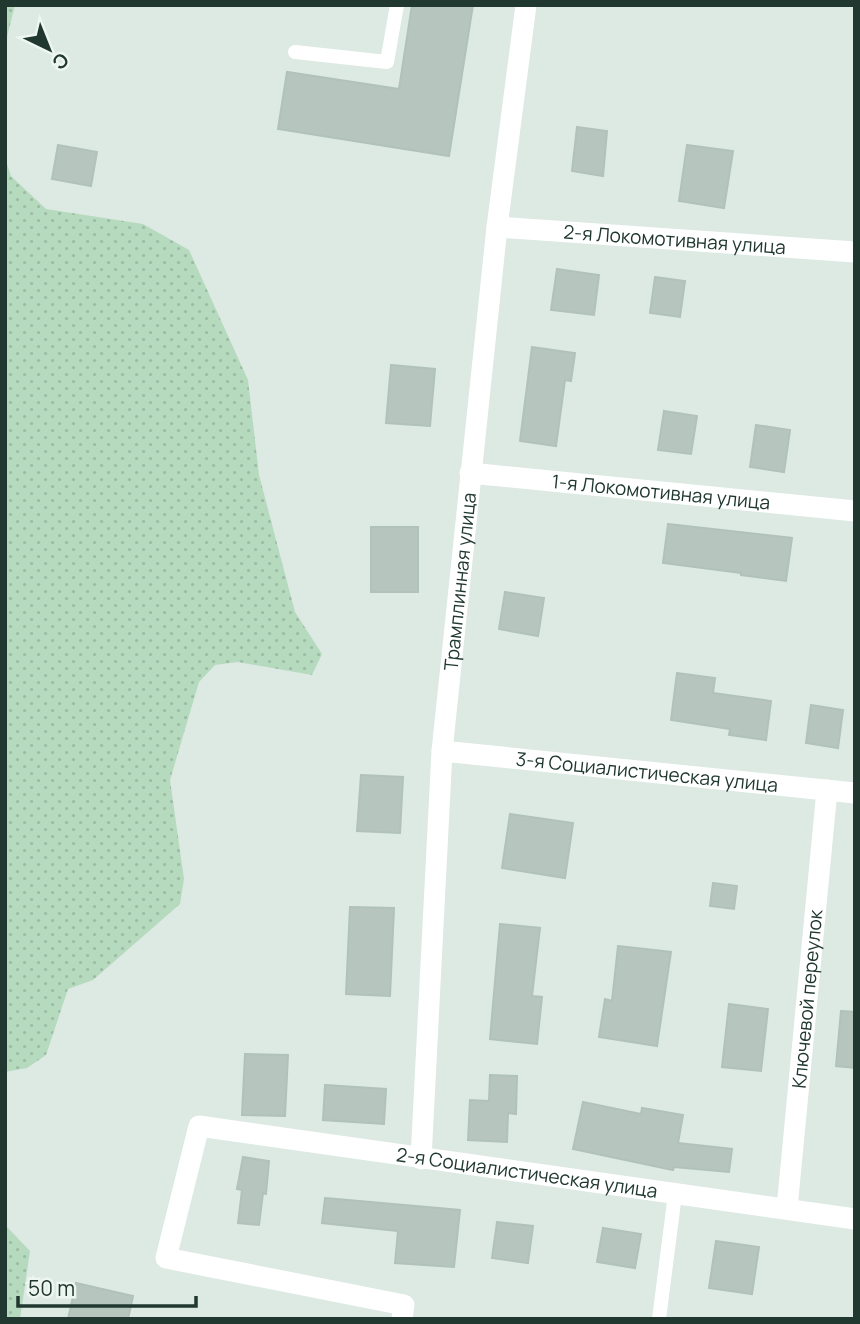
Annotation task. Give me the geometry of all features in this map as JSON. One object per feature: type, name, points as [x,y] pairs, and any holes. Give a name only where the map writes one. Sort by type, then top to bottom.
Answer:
[{"type":"street","name":"Трамплинная улица","points":[[421,1159],[442,751],[497,227],[526,5]]},
{"type":"street","name":"2-я Локомотивная улица","points":[[497,227],[855,252]]},
{"type":"street","name":"1-я Локомотивная улица","points":[[470,473],[855,511]]},
{"type":"street","name":"3-я Социалистическая улица","points":[[442,751],[855,793]]},
{"type":"street","name":"Ключевой переулок","points":[[786,1208],[827,790]]},
{"type":"street","name":"2-я Социалистическая улица","points":[[402,1319],[404,1305],[166,1258],[199,1126],[855,1219]]},
{"type":"lane","points":[[295,52],[387,62],[397,5]]},
{"type":"lane","points":[[659,1319],[675,1194]]},
{"type":"green space","points":[[5,5],[15,5],[5,45]]},
{"type":"green space","points":[[5,158],[11,176],[46,209],[143,224],[189,250],[248,380],[259,475],[295,612],[322,654],[312,675],[238,662],[215,665],[199,682],[170,780],[184,879],[180,904],[93,980],[68,989],[46,1055],[27,1068],[5,1072]]},
{"type":"green space","points":[[5,1225],[30,1251],[20,1319],[5,1319]]},
{"type":"building","points":[[412,5],[473,5],[449,156],[278,129],[287,72],[399,89]]},
{"type":"building","points":[[577,127],[607,131],[603,176],[572,171]]},
{"type":"building","points":[[58,145],[97,152],[91,186],[52,179]]},
{"type":"building","points":[[687,145],[733,151],[724,208],[679,201]]},
{"type":"building","points":[[557,269],[599,275],[594,315],[551,310]]},
{"type":"building","points":[[655,277],[685,281],[680,317],[650,313]]},
{"type":"building","points":[[532,347],[575,353],[571,381],[565,380],[556,446],[520,441]]},
{"type":"building","points":[[391,365],[435,369],[430,426],[386,423]]},
{"type":"building","points":[[664,411],[697,416],[691,454],[658,450]]},
{"type":"building","points":[[756,425],[790,430],[784,472],[750,467]]},
{"type":"building","points":[[668,524],[792,538],[786,581],[663,563]]},
{"type":"building","points":[[371,527],[418,527],[418,592],[371,592]]},
{"type":"building","points":[[505,592],[544,598],[538,636],[499,629]]},
{"type":"building","points":[[677,673],[715,678],[713,693],[771,701],[766,740],[729,735],[730,729],[671,720]]},
{"type":"building","points":[[811,705],[843,710],[838,748],[806,743]]},
{"type":"building","points":[[361,775],[403,777],[400,833],[357,831]]},
{"type":"building","points":[[510,814],[573,823],[565,878],[502,868]]},
{"type":"building","points":[[713,883],[737,886],[734,909],[710,906]]},
{"type":"building","points":[[350,907],[394,908],[390,996],[346,994]]},
{"type":"building","points":[[500,924],[540,928],[532,996],[542,997],[537,1044],[490,1039]]},
{"type":"building","points":[[618,946],[671,952],[657,1046],[599,1037],[605,999],[612,1001]]},
{"type":"building","points":[[729,1004],[768,1009],[761,1071],[722,1067]]},
{"type":"building","points":[[841,1011],[855,1012],[855,1068],[836,1066]]},
{"type":"building","points":[[245,1054],[288,1055],[285,1116],[242,1115]]},
{"type":"building","points":[[490,1075],[517,1076],[516,1114],[508,1113],[507,1142],[468,1140],[470,1100],[489,1101]]},
{"type":"building","points":[[325,1085],[386,1089],[384,1124],[323,1120]]},
{"type":"building","points":[[583,1102],[641,1114],[642,1108],[683,1115],[678,1143],[732,1149],[729,1172],[674,1167],[673,1170],[573,1149]]},
{"type":"building","points":[[243,1157],[269,1161],[266,1194],[263,1193],[259,1225],[238,1223],[242,1190],[237,1189]]},
{"type":"building","points":[[325,1198],[460,1210],[454,1267],[395,1263],[398,1231],[322,1223]]},
{"type":"building","points":[[497,1222],[533,1226],[528,1263],[492,1258]]},
{"type":"building","points":[[603,1228],[641,1234],[635,1268],[597,1262]]},
{"type":"building","points":[[716,1241],[759,1247],[752,1294],[709,1288]]},
{"type":"building","points":[[76,1283],[133,1296],[128,1319],[68,1319]]}]
